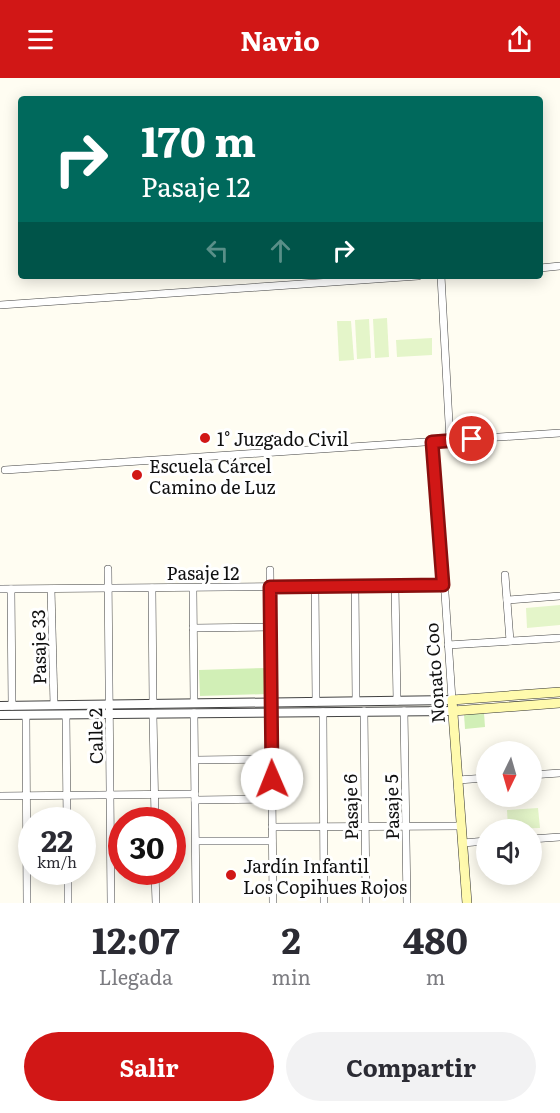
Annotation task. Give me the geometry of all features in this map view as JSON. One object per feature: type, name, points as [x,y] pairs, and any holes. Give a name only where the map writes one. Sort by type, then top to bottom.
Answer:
[{"type":"main road","points":[[452,700],[560,692]]},
{"type":"main road","name":"Nonato Coo","points":[[452,700],[467,903]]},
{"type":"main road","points":[[453,711],[560,703]]},
{"type":"street","points":[[543,268],[560,266]]},
{"type":"street","points":[[0,305],[375,279]]},
{"type":"street","points":[[441,279],[450,441]]},
{"type":"street","points":[[5,470],[560,433]]},
{"type":"street","name":"Nonato Coo","points":[[432,442],[452,700]]},
{"type":"street","name":"Calle 2","points":[[108,569],[111,903]]},
{"type":"street","points":[[270,570],[273,903]]},
{"type":"street","points":[[505,575],[510,641]]},
{"type":"street","name":"Pasaje 12","points":[[0,589],[443,585]]},
{"type":"street","points":[[315,586],[316,702]]},
{"type":"street","points":[[355,586],[356,701]]},
{"type":"street","points":[[395,586],[397,700]]},
{"type":"street","points":[[152,588],[153,704]]},
{"type":"street","points":[[193,588],[194,703]]},
{"type":"street","points":[[11,589],[12,705]]},
{"type":"street","name":"Pasaje 33","points":[[51,589],[54,705]]},
{"type":"street","points":[[507,600],[560,596]]},
{"type":"street","points":[[193,628],[271,627]]},
{"type":"street","points":[[448,645],[560,638]]},
{"type":"street","points":[[0,706],[452,700]]},
{"type":"street","name":"Pasaje 6","points":[[364,711],[366,903]]},
{"type":"street","name":"Pasaje 5","points":[[404,711],[407,903]]},
{"type":"street","points":[[0,715],[453,711]]},
{"type":"street","points":[[323,712],[324,903]]},
{"type":"street","points":[[194,713],[196,903]]},
{"type":"street","points":[[153,714],[154,807]]},
{"type":"street","points":[[26,715],[27,903]]},
{"type":"street","points":[[66,715],[67,807]]},
{"type":"street","points":[[195,760],[272,759]]},
{"type":"street","points":[[542,774],[560,773]]},
{"type":"street","points":[[458,780],[476,779]]},
{"type":"street","points":[[0,796],[154,795],[272,799]]},
{"type":"street","points":[[272,827],[461,825]]},
{"type":"street","points":[[542,838],[560,837]]},
{"type":"street","points":[[196,841],[272,841]]},
{"type":"street","points":[[462,843],[476,842]]},
{"type":"street","points":[[68,885],[69,903]]},
{"type":"street","points":[[156,885],[156,903]]},
{"type":"green space","points":[[387,318],[389,357],[375,358],[373,319]]},
{"type":"green space","points":[[369,319],[371,358],[357,359],[355,320]]},
{"type":"green space","points":[[337,321],[351,321],[354,360],[339,361]]},
{"type":"green space","points":[[432,338],[432,355],[397,357],[396,340]]},
{"type":"green space","points":[[560,605],[560,625],[527,628],[526,608]]},
{"type":"green space","points":[[266,668],[267,694],[200,696],[199,670]]},
{"type":"green space","points":[[484,713],[485,727],[465,729],[464,714]]},
{"type":"green space","points":[[538,808],[539,819],[507,819],[507,810]]},
{"type":"place","name":"1° Juzgado Civil","points":[[205,438]]},
{"type":"place","name":"Escuela Cárcel Camino de Luz","points":[[137,475]]},
{"type":"place","name":"Jardín Infantil Los Copihues Rojos","points":[[231,875]]},
{"type":"route","points":[[272,779],[270,587],[443,585],[440,575],[432,442],[472,439]]}]
